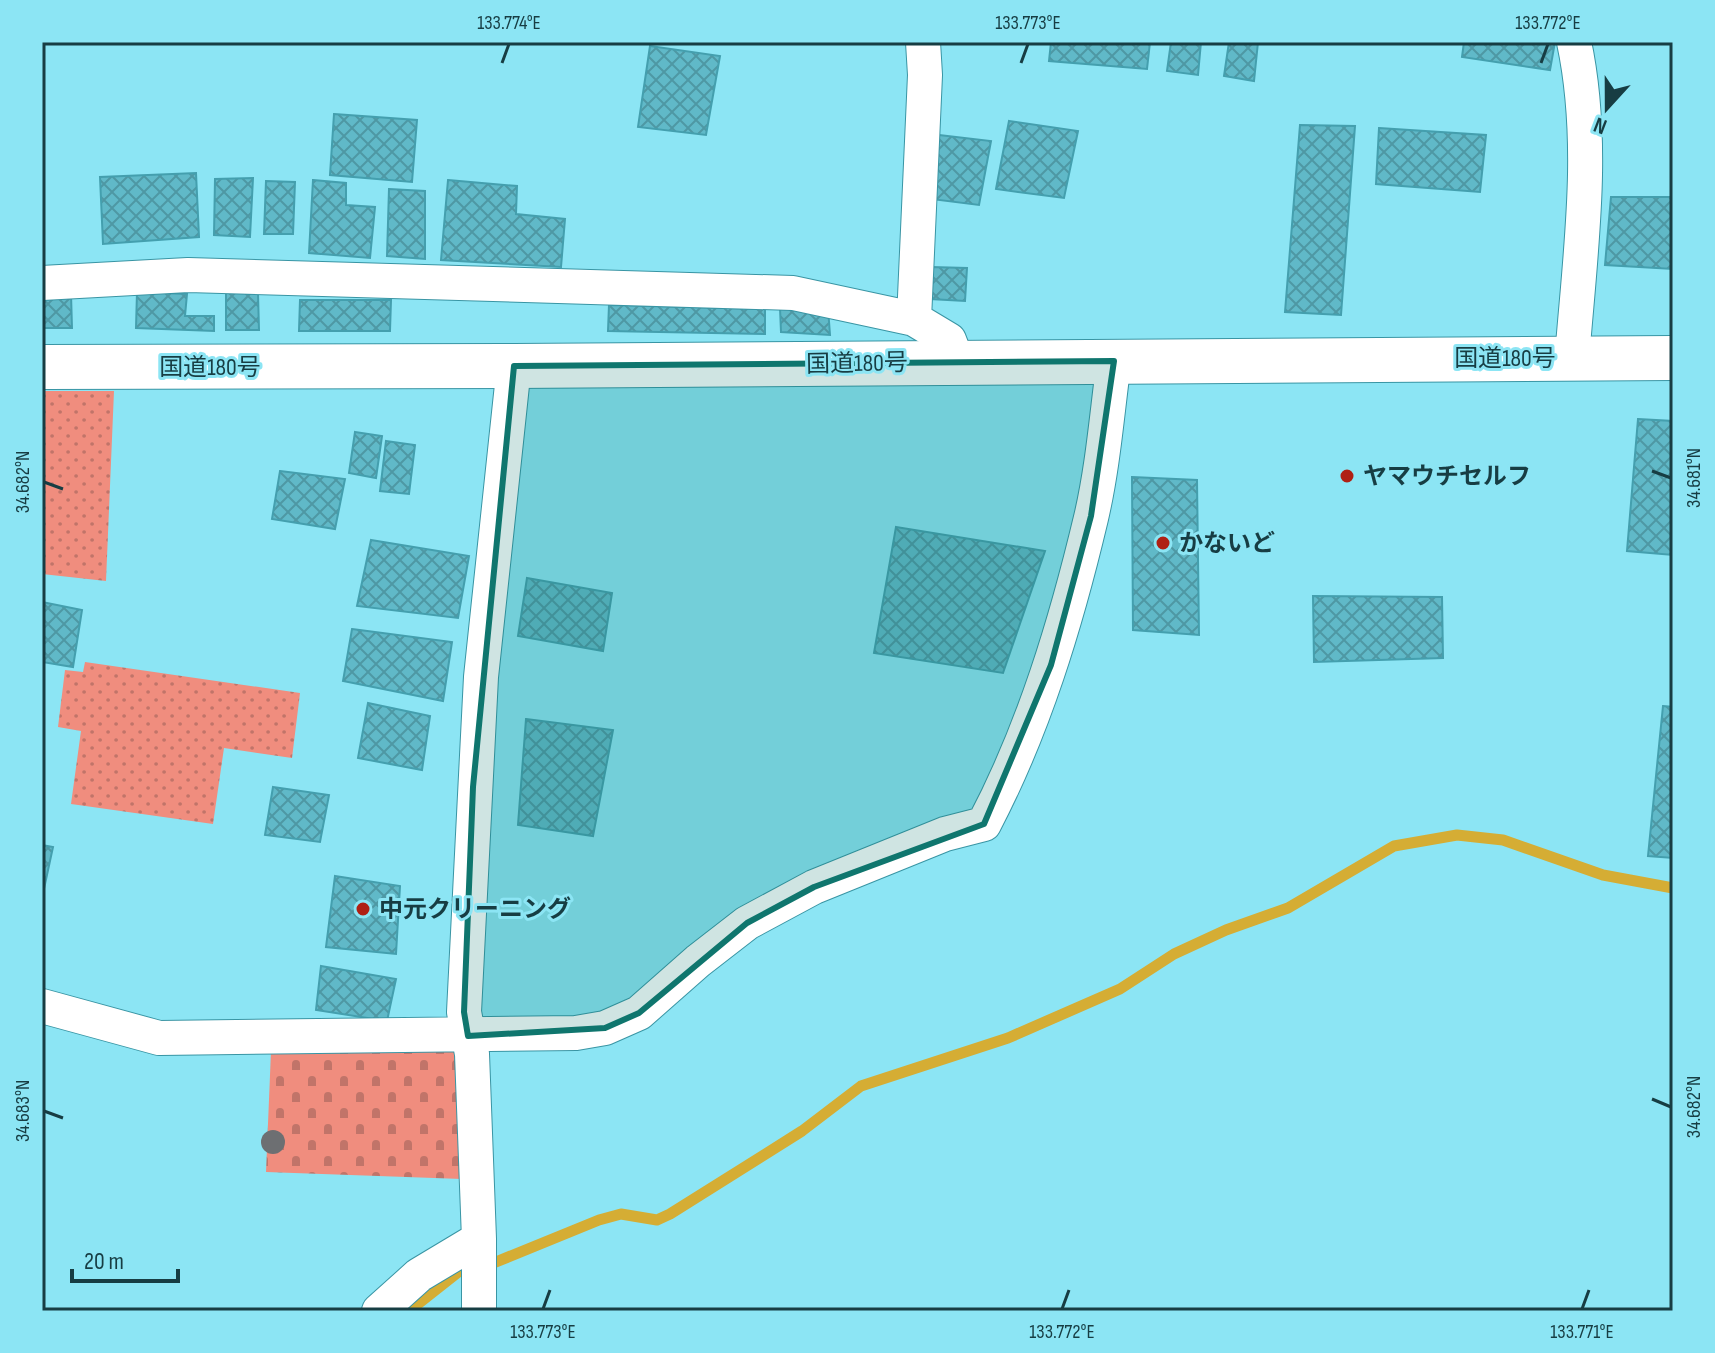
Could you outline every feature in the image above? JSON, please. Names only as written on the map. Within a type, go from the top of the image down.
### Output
[{"type":"highway","name":"国道180号","points":[[42,367],[1673,358]]},
{"type":"street","points":[[914,319],[925,75],[923,42]]},
{"type":"street","points":[[1572,358],[1586,154],[1579,65],[1574,42]]},
{"type":"street","points":[[42,283],[188,275],[793,293],[914,319],[949,340],[957,361]]},
{"type":"street","points":[[42,1006],[159,1038],[468,1036],[576,1033],[605,1028],[639,1013],[747,923],[800,894],[945,834],[984,824],[1006,782],[1051,665],[1091,516],[1114,361]]},
{"type":"street","points":[[479,1311],[472,1054],[464,1012],[473,787],[478,774],[481,677],[514,366]]},
{"type":"street","points":[[379,1311],[419,1275],[479,1257]]},
{"type":"highlighted area","points":[[1114,361],[1091,516],[1051,665],[984,824],[814,887],[747,923],[639,1013],[605,1028],[468,1036],[464,1012],[473,787],[514,366]]},
{"type":"green space","points":[[42,391],[114,391],[106,581],[42,574]]},
{"type":"green space","points":[[85,662],[300,693],[292,758],[224,748],[213,824],[71,804],[81,731],[58,727],[65,670],[83,672]]},
{"type":"green space","points":[[271,1051],[458,1052],[462,1179],[266,1172]]},
{"type":"building","points":[[1051,42],[1150,42],[1147,69],[1049,61]]},
{"type":"building","points":[[1171,42],[1201,42],[1198,75],[1167,71]]},
{"type":"building","points":[[1229,42],[1258,42],[1254,81],[1224,76]]},
{"type":"building","points":[[1464,42],[1555,42],[1550,70],[1462,57]]},
{"type":"building","points":[[650,46],[720,56],[706,135],[638,127]]},
{"type":"building","points":[[334,114],[417,120],[412,182],[330,175]]},
{"type":"building","points":[[1009,121],[1078,131],[1064,198],[996,189]]},
{"type":"building","points":[[1300,125],[1355,126],[1341,315],[1285,312]]},
{"type":"building","points":[[1379,128],[1486,135],[1480,192],[1376,184]]},
{"type":"building","points":[[939,135],[991,141],[979,205],[931,199]]},
{"type":"building","points":[[196,173],[199,237],[103,244],[100,177]]},
{"type":"building","points":[[253,178],[250,237],[214,235],[215,179]]},
{"type":"building","points":[[313,180],[346,183],[346,205],[375,207],[370,258],[309,253]]},
{"type":"building","points":[[448,180],[517,186],[516,214],[565,219],[561,267],[441,260]]},
{"type":"building","points":[[266,181],[295,182],[293,234],[264,234]]},
{"type":"building","points":[[389,189],[425,191],[425,259],[387,256]]},
{"type":"building","points":[[1611,197],[1673,197],[1673,269],[1605,265]]},
{"type":"building","points":[[931,267],[967,268],[965,301],[930,299]]},
{"type":"building","points":[[137,292],[187,294],[185,316],[214,316],[214,331],[136,328]]},
{"type":"building","points":[[226,293],[258,293],[259,330],[226,330]]},
{"type":"building","points":[[42,294],[71,294],[72,328],[42,328]]},
{"type":"building","points":[[300,300],[391,300],[390,331],[299,331]]},
{"type":"building","points":[[609,305],[765,309],[765,334],[608,331]]},
{"type":"building","points":[[780,308],[828,308],[830,335],[781,332]]},
{"type":"building","points":[[1638,419],[1673,421],[1673,555],[1627,551]]},
{"type":"building","points":[[355,432],[382,436],[376,478],[349,473]]},
{"type":"building","points":[[386,441],[415,445],[409,494],[380,491]]},
{"type":"building","points":[[280,471],[345,479],[335,529],[272,519]]},
{"type":"building","points":[[1132,477],[1197,480],[1199,635],[1133,630]]},
{"type":"building","points":[[896,527],[1045,551],[1003,673],[874,653]]},
{"type":"building","points":[[371,540],[469,556],[458,618],[357,606]]},
{"type":"building","points":[[527,578],[612,593],[603,651],[518,636]]},
{"type":"building","points":[[1313,596],[1442,597],[1443,658],[1314,662]]},
{"type":"building","points":[[42,602],[82,610],[73,667],[42,662]]},
{"type":"building","points":[[352,629],[452,642],[443,701],[343,681]]},
{"type":"building","points":[[368,703],[430,716],[422,770],[358,758]]},
{"type":"building","points":[[1663,706],[1673,707],[1673,858],[1648,856]]},
{"type":"building","points":[[526,719],[613,730],[593,836],[518,825]]},
{"type":"building","points":[[273,787],[329,795],[320,842],[265,835]]},
{"type":"building","points":[[42,845],[53,847],[42,898]]},
{"type":"building","points":[[335,876],[400,886],[396,954],[326,947]]},
{"type":"building","points":[[321,966],[396,979],[387,1021],[316,1010]]},
{"type":"waterway","points":[[409,1311],[466,1266],[491,1264],[621,1214],[657,1220],[670,1214],[802,1131],[861,1086],[1008,1038],[1120,989],[1174,954],[1226,930],[1288,908],[1394,846],[1457,835],[1503,840],[1603,875],[1673,888]]},
{"type":"place","name":"ヤマウチセルフ","points":[[1347,476]]},
{"type":"place","name":"かないど","points":[[1163,543]]},
{"type":"place","name":"中元クリーニング","points":[[363,909]]}]
